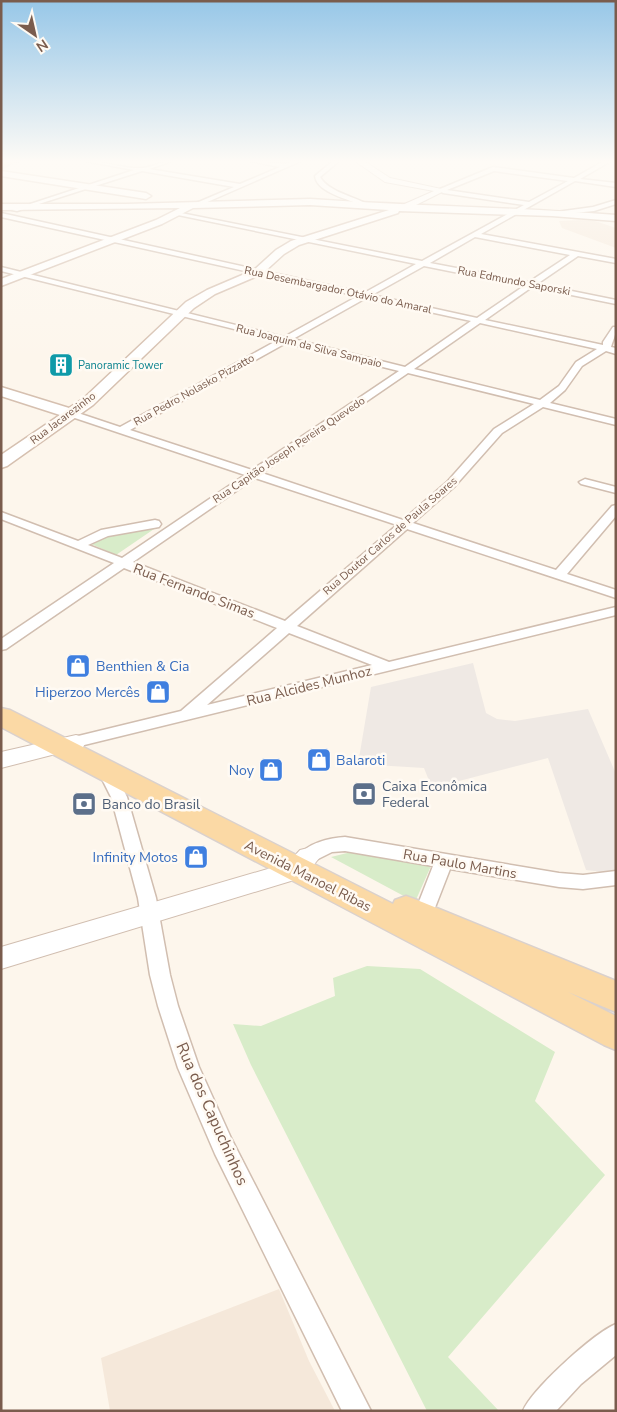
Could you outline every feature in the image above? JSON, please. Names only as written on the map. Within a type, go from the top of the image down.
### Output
[{"type":"main road","points":[[1,282],[113,240],[140,227]]},
{"type":"main road","name":"Rua Jacarezinho","points":[[1,463],[88,402],[180,314],[204,296],[258,272],[284,249],[304,239],[343,227]]},
{"type":"main road","points":[[1,391],[72,414]]},
{"type":"main road","name":"Avenida Manoel Ribas","points":[[1,704],[68,744],[302,864],[610,1033]]},
{"type":"main road","name":"Avenida Manoel Ribas","points":[[1,716],[68,744],[106,771],[302,864],[422,917],[614,996]]},
{"type":"main road","points":[[610,1033],[600,1016],[614,996]]},
{"type":"street","name":"Rua Desembargador Otávio do Amaral","points":[[54,227],[478,321],[611,347]]},
{"type":"street","name":"Rua Edmundo Saporski","points":[[255,227],[304,239],[616,302]]},
{"type":"street","name":"Rua Pedro Nolasko Pizzatto","points":[[122,430],[489,227]]},
{"type":"street","points":[[474,235],[616,261]]},
{"type":"street","name":"Rua Capitão Joseph Pereira Quevedo","points":[[1,646],[576,254]]},
{"type":"street","name":"Rua Joaquim da Silva Sampaio","points":[[1,269],[406,370],[545,401],[616,422]]},
{"type":"street","points":[[611,347],[607,342],[616,329]]},
{"type":"street","name":"Rua Doutor Carlos de Paula Soares","points":[[186,715],[455,480],[494,435],[562,388],[574,368],[611,347]]},
{"type":"street","points":[[72,414],[616,594]]},
{"type":"street","points":[[507,435],[516,426],[518,418]]},
{"type":"street","points":[[585,482],[616,490]]},
{"type":"street","points":[[559,575],[616,508]]},
{"type":"street","name":"Rua Fernando Simas","points":[[1,515],[387,666]]},
{"type":"street","points":[[78,545],[105,532],[155,524]]},
{"type":"street","name":"Rua Alcides Munhoz","points":[[1,760],[616,611]]},
{"type":"street","name":"Rua dos Capuchinhos","points":[[106,771],[118,797],[150,914],[160,975],[168,1006],[189,1068],[223,1146],[357,1411]]},
{"type":"street","name":"Rua Paulo Martins","points":[[302,864],[322,848],[334,844],[345,844],[559,880],[583,882],[616,878]]},
{"type":"street","points":[[422,917],[444,861]]},
{"type":"street","points":[[1,958],[150,914],[302,864]]},
{"type":"street","points":[[537,1411],[572,1376],[616,1337]]},
{"type":"shaded area","points":[[562,228],[616,228],[616,248]]},
{"type":"shaded area","points":[[473,663],[486,713],[497,719],[515,721],[588,709],[616,774],[616,872],[586,870],[548,758],[432,788],[424,768],[358,764],[371,687]]},
{"type":"shaded area","points":[[279,1289],[309,1361],[335,1411],[110,1411],[101,1358]]},
{"type":"green space","points":[[157,527],[116,555],[89,543],[112,534]]},
{"type":"green space","points":[[351,852],[431,866],[415,902],[331,857]]},
{"type":"green space","points":[[367,966],[420,969],[555,1052],[535,1101],[605,1175],[448,1357],[499,1411],[427,1411],[251,1065],[233,1024],[261,1026],[335,996],[333,978]]},
{"type":"place","name":"Panoramic Tower","points":[[61,365]]},
{"type":"place","name":"Benthien & Cia","points":[[78,666]]},
{"type":"place","name":"Hiperzoo Mercês","points":[[158,692]]},
{"type":"place","name":"Balaroti","points":[[319,760]]},
{"type":"place","name":"Noy","points":[[271,770]]},
{"type":"place","name":"Caixa Econômica Federal","points":[[364,794]]},
{"type":"place","name":"Banco do Brasil","points":[[84,804]]},
{"type":"place","name":"Infinity Motos","points":[[196,857]]}]
